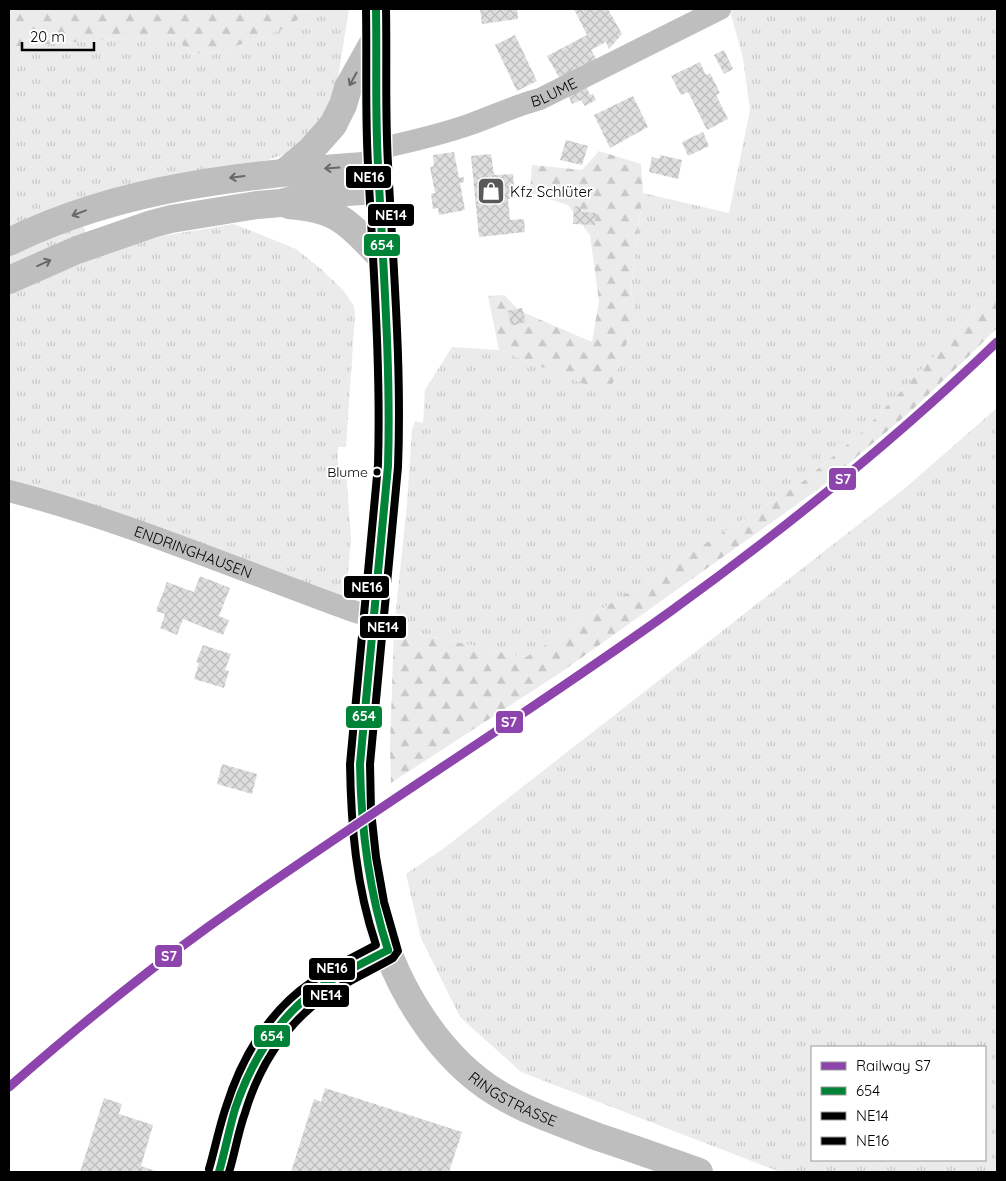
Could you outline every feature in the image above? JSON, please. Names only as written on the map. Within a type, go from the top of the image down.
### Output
[{"type":"main road","name":"RINGSTRASSE","points":[[376,9],[378,168],[389,359],[390,425],[388,466],[363,739],[360,798],[370,890],[378,923],[388,950],[412,1000],[427,1025],[454,1058],[490,1088],[516,1103],[574,1128],[698,1172]]},
{"type":"main road","points":[[285,172],[310,152],[333,125],[343,105],[348,88],[376,36]]},
{"type":"main road","points":[[9,242],[104,204],[202,183],[285,172],[378,168]]},
{"type":"main road","points":[[281,204],[314,194],[378,168]]},
{"type":"main road","points":[[9,280],[77,250],[152,224],[257,205],[281,204],[316,208],[337,217],[360,236],[384,260]]},
{"type":"main road","points":[[218,1172],[243,1087],[271,1038],[292,1013],[314,992],[343,973],[388,950]]},
{"type":"street","name":"BLUME","points":[[378,168],[428,138],[471,124],[523,103],[540,99],[720,9]]},
{"type":"street","name":"ENDRINGHAUSEN","points":[[9,491],[68,508],[189,550],[374,618]]},
{"type":"green space","points":[[9,9],[312,9],[288,27],[223,51],[193,54],[171,35],[9,47]]},
{"type":"green space","points":[[312,9],[349,9],[335,96],[319,127],[288,153],[268,160],[223,169],[9,231],[9,47],[171,35],[193,54],[223,51],[288,27]]},
{"type":"green space","points":[[735,9],[997,9],[997,283],[949,341],[861,433],[801,483],[526,657],[394,629],[407,504],[412,430],[415,421],[423,423],[425,390],[452,347],[499,350],[609,393],[635,319],[631,287],[643,193],[729,213],[750,110],[743,58],[730,11]]},
{"type":"green space","points":[[599,151],[641,164],[643,193],[631,287],[635,319],[609,394],[499,350],[488,296],[504,295],[520,311],[592,342],[599,301],[590,235],[568,205],[530,193],[532,165],[582,170]]},
{"type":"green space","points":[[82,223],[87,235],[9,267],[9,253]]},
{"type":"green space","points":[[234,224],[296,249],[343,290],[354,306],[346,447],[338,447],[338,469],[346,470],[351,539],[346,595],[343,597],[9,482],[9,294],[108,252],[162,236]]},
{"type":"green space","points":[[997,283],[997,328],[911,411],[820,488],[560,673],[391,783],[390,747],[394,629],[526,657],[801,483],[861,433],[949,341]]},
{"type":"green space","points":[[997,408],[997,1172],[780,1172],[521,1072],[460,1017],[421,938],[406,874],[443,849],[904,489]]},
{"type":"building","points":[[480,9],[517,9],[518,19],[482,24]]},
{"type":"building","points":[[574,9],[608,9],[622,34],[609,49],[606,42],[591,50],[598,62],[561,81],[547,56],[587,35]]},
{"type":"building","points":[[515,35],[537,81],[517,91],[495,45]]},
{"type":"building","points":[[724,50],[733,69],[724,74],[714,55]]},
{"type":"building","points":[[700,62],[706,75],[710,73],[720,93],[716,95],[728,119],[707,130],[688,92],[681,95],[671,76]]},
{"type":"building","points":[[585,84],[590,95],[593,94],[596,100],[585,106],[581,100],[572,104],[567,93]]},
{"type":"building","points":[[633,96],[648,127],[610,148],[594,115]]},
{"type":"building","points":[[703,132],[709,146],[688,156],[682,142]]},
{"type":"building","points":[[566,140],[588,146],[582,165],[560,160]]},
{"type":"building","points":[[454,152],[459,178],[464,177],[464,182],[460,183],[465,210],[439,215],[438,208],[433,209],[431,194],[435,193],[430,167],[434,166],[433,155]]},
{"type":"building","points":[[491,154],[494,175],[513,174],[515,198],[508,199],[510,220],[524,219],[525,232],[479,237],[471,156]]},
{"type":"building","points":[[660,155],[682,160],[678,179],[649,172],[652,157],[660,159]]},
{"type":"building","points":[[574,206],[581,207],[581,212],[596,213],[595,225],[573,224]]},
{"type":"building","points":[[522,308],[526,322],[511,326],[508,311]]},
{"type":"building","points":[[200,576],[230,588],[219,616],[229,620],[223,635],[183,619],[177,635],[160,628],[165,614],[156,611],[167,582],[194,592]]},
{"type":"building","points":[[203,645],[231,654],[225,670],[229,671],[224,688],[194,679],[199,663],[196,662]]},
{"type":"building","points":[[222,764],[257,774],[252,794],[217,784]]},
{"type":"building","points":[[325,1088],[462,1132],[449,1172],[291,1172],[314,1099],[321,1102]]},
{"type":"building","points":[[104,1098],[122,1104],[119,1114],[153,1125],[141,1166],[158,1172],[80,1172]]},
{"type":"rail line","name":"S7","points":[[9,1087],[57,1045],[208,927],[323,847],[614,651],[714,580],[839,482],[919,414],[997,342]]},
{"type":"transit line","name":"NE16","points":[[209,1169],[232,1089],[248,1054],[269,1022],[281,1008],[310,983],[376,945],[359,878],[353,833],[350,764],[378,465],[379,428],[368,165],[366,9]]},
{"type":"transit line","name":"654","points":[[376,9],[378,165],[389,428],[388,466],[360,764],[367,858],[375,904],[388,950]]},
{"type":"transit line","name":"NE14","points":[[229,1172],[250,1097],[265,1065],[283,1036],[294,1023],[328,994],[393,958],[398,951],[384,902],[376,857],[371,811],[370,764],[398,467],[399,429],[396,316],[387,145],[386,9]]},
{"type":"transit line","name":"654","points":[[219,1172],[241,1092],[266,1044],[277,1029],[288,1015],[323,985],[388,950]]},
{"type":"place","name":"Kfz Schlüter","points":[[491,191]]},
{"type":"place","name":"Blume","points":[[377,472]]}]
